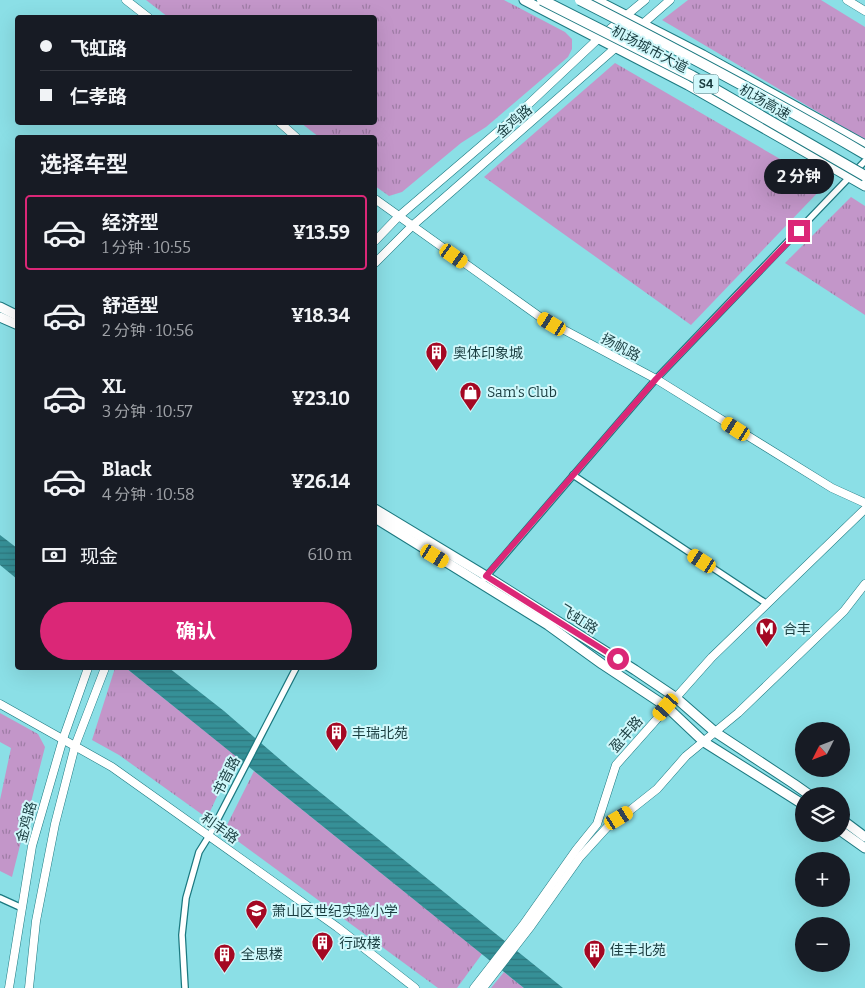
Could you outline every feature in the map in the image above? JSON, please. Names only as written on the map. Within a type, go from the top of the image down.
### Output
[{"type":"highway","name":"机场高速","points":[[542,0],[692,76],[865,176]]},
{"type":"highway","name":"机场高速","points":[[580,0],[822,128],[865,154]]},
{"type":"main road","points":[[126,0],[145,15]]},
{"type":"main road","name":"机场城市大道","points":[[524,0],[688,84],[865,186]]},
{"type":"main road","name":"机场城市大道","points":[[596,0],[728,68],[865,145]]},
{"type":"main road","name":"金鸡路","points":[[377,239],[398,217],[515,117],[599,38],[645,0]]},
{"type":"main road","name":"金鸡路","points":[[377,261],[412,226],[670,0]]},
{"type":"main road","points":[[847,0],[865,11]]},
{"type":"main road","points":[[282,125],[294,135]]},
{"type":"main road","name":"扬帆路","points":[[377,201],[540,317],[656,379],[832,488],[865,503]]},
{"type":"main road","points":[[0,307],[15,314]]},
{"type":"main road","points":[[0,317],[15,324]]},
{"type":"main road","name":"盈丰路","points":[[474,988],[597,824],[616,764],[712,657],[865,509]]},
{"type":"main road","name":"飞虹路","points":[[377,510],[548,624],[602,664],[666,707],[704,742],[795,799]]},
{"type":"main road","name":"飞虹路","points":[[377,519],[483,580],[676,697],[715,732],[798,787]]},
{"type":"main road","points":[[483,988],[531,926],[580,857],[611,823],[657,789],[686,756],[738,713],[844,612],[865,584]]},
{"type":"main road","name":"金鸡路","points":[[9,988],[32,846],[63,739],[87,670]]},
{"type":"main road","name":"金鸡路","points":[[29,988],[36,921],[56,824],[75,746],[104,670]]},
{"type":"main road","name":"利丰路","points":[[0,704],[112,767],[337,926],[415,988]]},
{"type":"main road","points":[[850,826],[865,837]]},
{"type":"main road","points":[[850,837],[865,848]]},
{"type":"street","points":[[483,580],[656,379],[865,161]]},
{"type":"street","points":[[573,474],[767,604]]},
{"type":"street","name":"书音路","points":[[185,988],[182,935],[186,898],[199,852],[295,670]]},
{"type":"street","points":[[0,898],[22,908]]},
{"type":"green space","points":[[146,0],[504,0],[565,32],[572,39],[572,49],[568,57],[486,127],[461,143],[402,192],[389,196],[377,187],[377,135],[316,135],[304,125],[377,125],[377,15],[165,15]]},
{"type":"green space","points":[[688,0],[821,0],[865,27],[865,140],[662,20]]},
{"type":"green space","points":[[615,63],[825,185],[691,325],[484,177]]},
{"type":"green space","points":[[851,197],[865,206],[865,315],[785,263]]},
{"type":"green space","points":[[114,670],[128,670],[236,756],[207,818],[119,755],[92,740]]},
{"type":"green space","points":[[0,713],[38,734],[45,747],[12,877],[0,871],[0,800],[11,748],[0,742]]},
{"type":"green space","points":[[254,771],[482,954],[457,988],[438,988],[224,831]]},
{"type":"green space","points":[[504,972],[524,988],[491,988]]},
{"type":"water","points":[[0,535],[15,546],[15,577],[0,565]]},
{"type":"water","points":[[128,670],[172,670],[563,988],[524,988]]},
{"type":"place","name":"奥体印象城","points":[[437,372]]},
{"type":"place","name":"Sam's Club","points":[[471,411]]},
{"type":"place","name":"合丰","points":[[767,648]]},
{"type":"place","name":"丰瑞北苑","points":[[336,752]]},
{"type":"place","name":"萧山区世纪实验小学","points":[[256,930]]},
{"type":"place","name":"行政楼","points":[[323,962]]},
{"type":"place","name":"佳丰北苑","points":[[594,969]]},
{"type":"place","name":"全思楼","points":[[225,973]]},
{"type":"route","points":[[618,659],[486,576],[656,379],[799,231]]}]
